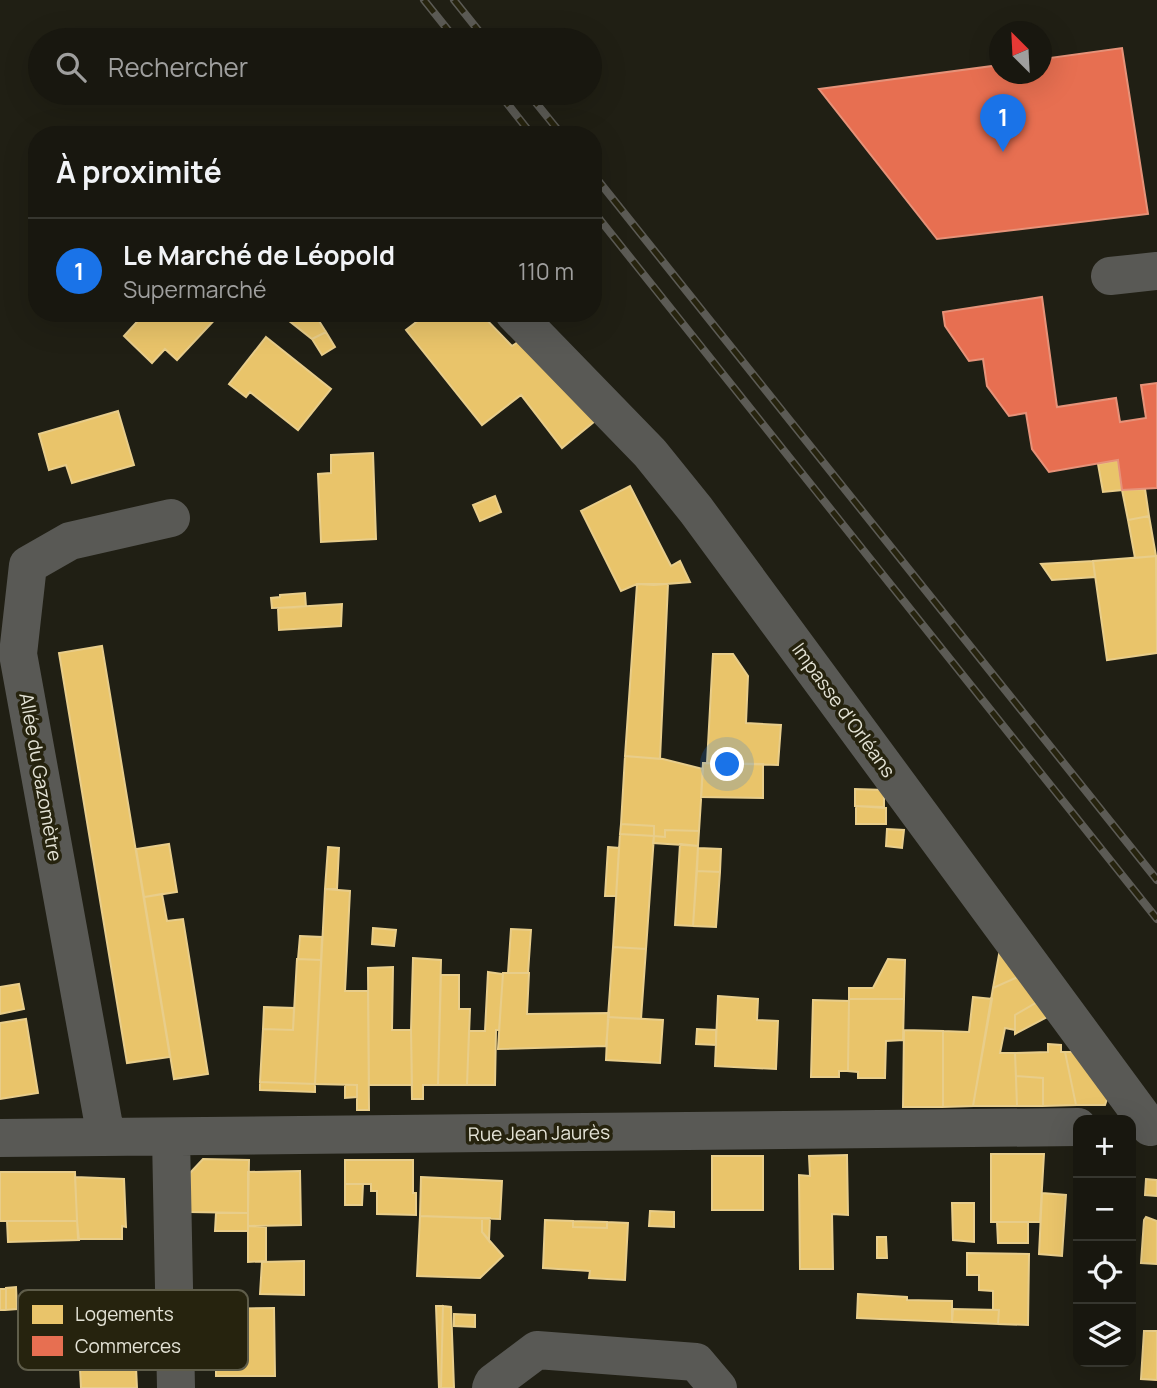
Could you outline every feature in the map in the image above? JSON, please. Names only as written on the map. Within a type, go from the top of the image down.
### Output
[{"type":"street","points":[[1110,276],[1157,271]]},
{"type":"street","name":"Impasse d'Orléans","points":[[523,322],[650,453],[696,510],[1146,1127]]},
{"type":"street","name":"Allée du Gazomètre","points":[[106,1137],[18,653],[28,565],[70,541],[171,518]]},
{"type":"street","name":"Rue Jean Jaurès","points":[[0,1138],[1073,1128]]},
{"type":"street","points":[[171,1137],[174,1290]]},
{"type":"street","points":[[491,1388],[493,1383],[537,1350],[696,1362],[718,1388]]},
{"type":"street","points":[[176,1370],[176,1388]]},
{"type":"building: Logements","points":[[137,322],[213,322],[177,360],[165,349],[152,363],[124,336]]},
{"type":"building: Logements","points":[[291,322],[320,322],[326,332],[312,339]]},
{"type":"building: Logements","points":[[416,322],[489,322],[512,346],[518,342],[600,417],[562,448],[521,395],[482,425],[406,330]]},
{"type":"building: Logements","points":[[326,332],[335,347],[322,355],[312,339]]},
{"type":"building: Logements","points":[[266,337],[331,389],[298,430],[250,392],[246,397],[229,384]]},
{"type":"building: Logements","points":[[118,411],[134,465],[72,483],[66,465],[49,470],[39,434]]},
{"type":"building: Logements","points":[[373,453],[376,539],[321,542],[318,474],[331,473],[331,455]]},
{"type":"building: Logements","points":[[1118,460],[1122,490],[1103,492],[1098,464]]},
{"type":"building: Logements","points":[[630,486],[671,566],[680,561],[690,582],[637,584],[621,591],[581,511]]},
{"type":"building: Logements","points":[[1145,489],[1149,516],[1128,520],[1122,490]]},
{"type":"building: Logements","points":[[495,496],[501,512],[480,521],[473,505]]},
{"type":"building: Logements","points":[[1149,516],[1156,556],[1135,558],[1128,520]]},
{"type":"building: Logements","points":[[1156,556],[1157,653],[1107,660],[1093,561]]},
{"type":"building: Logements","points":[[1093,561],[1095,577],[1052,580],[1041,564]]},
{"type":"building: Logements","points":[[637,584],[668,584],[660,759],[625,756]]},
{"type":"building: Logements","points":[[305,593],[306,607],[272,608],[271,598]]},
{"type":"building: Logements","points":[[342,604],[341,626],[279,630],[278,608]]},
{"type":"building: Logements","points":[[102,646],[170,1057],[127,1063],[59,653]]},
{"type":"building: Logements","points":[[713,654],[733,654],[748,676],[746,723],[781,725],[778,765],[707,763]]},
{"type":"building: Logements","points":[[625,756],[663,759],[703,769],[699,831],[665,830],[665,837],[654,836],[654,826],[621,824]]},
{"type":"building: Logements","points":[[703,763],[763,764],[763,798],[701,797]]},
{"type":"building: Logements","points":[[855,789],[884,790],[884,807],[855,806]]},
{"type":"building: Logements","points":[[856,806],[886,808],[886,824],[856,824]]},
{"type":"building: Logements","points":[[621,824],[654,826],[654,836],[620,834]]},
{"type":"building: Logements","points":[[887,829],[904,830],[902,848],[886,846]]},
{"type":"building: Logements","points":[[665,830],[699,831],[698,846],[653,843],[654,836],[665,837]]},
{"type":"building: Logements","points":[[620,834],[654,836],[646,949],[613,947]]},
{"type":"building: Logements","points":[[169,844],[177,892],[144,897],[136,849]]},
{"type":"building: Logements","points":[[680,844],[698,846],[693,926],[675,925]]},
{"type":"building: Logements","points":[[328,847],[339,848],[337,889],[325,889]]},
{"type":"building: Logements","points":[[608,847],[619,848],[616,896],[605,896]]},
{"type":"building: Logements","points":[[698,848],[721,849],[720,872],[697,871]]},
{"type":"building: Logements","points":[[697,871],[720,872],[716,927],[693,926]]},
{"type":"building: Logements","points":[[325,889],[350,891],[345,991],[368,991],[369,1110],[357,1110],[357,1085],[315,1084]]},
{"type":"building: Logements","points":[[162,894],[167,921],[183,919],[208,1074],[174,1079],[144,897]]},
{"type":"building: Logements","points":[[373,928],[396,930],[394,946],[372,944]]},
{"type":"building: Logements","points":[[511,929],[531,930],[528,973],[508,973]]},
{"type":"building: Logements","points":[[300,936],[322,937],[321,960],[298,959]]},
{"type":"building: Logements","points":[[613,947],[646,949],[641,1019],[608,1017]]},
{"type":"building: Logements","points":[[1000,949],[1018,977],[993,988]]},
{"type":"building: Logements","points":[[413,958],[441,960],[438,1085],[423,1085],[423,1099],[412,1099]]},
{"type":"building: Logements","points":[[297,959],[321,960],[315,1084],[260,1082],[263,1029],[293,1030]]},
{"type":"building: Logements","points":[[888,959],[905,960],[904,999],[849,999],[849,988],[873,988]]},
{"type":"building: Logements","points":[[393,967],[392,1030],[411,1030],[412,1085],[369,1085],[368,968]]},
{"type":"building: Logements","points":[[488,972],[503,974],[499,1030],[496,1030],[495,1085],[467,1085],[469,1031],[485,1031]]},
{"type":"building: Logements","points":[[503,973],[529,973],[527,1014],[609,1013],[606,1046],[498,1049]]},
{"type":"building: Logements","points":[[441,975],[459,975],[459,1009],[470,1009],[467,1085],[438,1085]]},
{"type":"building: Logements","points":[[1018,977],[1039,1001],[1015,1015],[1015,1030],[1005,1028],[1000,1053],[1015,1053],[1017,1106],[973,1106],[993,988]]},
{"type":"building: Logements","points":[[19,984],[24,1009],[0,1014],[0,987]]},
{"type":"building: Logements","points":[[718,996],[758,999],[757,1020],[778,1021],[776,1069],[715,1066]]},
{"type":"building: Logements","points":[[973,997],[992,999],[973,1106],[943,1107],[943,1031],[969,1032]]},
{"type":"building: Logements","points":[[849,999],[904,999],[903,1040],[886,1041],[885,1078],[858,1078],[858,1072],[848,1071]]},
{"type":"building: Logements","points":[[813,1000],[849,1001],[848,1071],[839,1071],[839,1077],[811,1077]]},
{"type":"building: Logements","points":[[1039,1001],[1051,1015],[1015,1034],[1015,1015]]},
{"type":"building: Logements","points":[[264,1007],[294,1008],[293,1030],[263,1029]]},
{"type":"building: Logements","points":[[608,1017],[663,1020],[660,1063],[606,1060]]},
{"type":"building: Logements","points":[[26,1019],[38,1093],[0,1099],[0,1023]]},
{"type":"building: Logements","points":[[697,1029],[716,1030],[716,1045],[696,1044]]},
{"type":"building: Logements","points":[[904,1030],[943,1031],[943,1107],[903,1107]]},
{"type":"building: Logements","points":[[1048,1044],[1061,1045],[1061,1052],[1065,1052],[1076,1105],[1043,1106],[1043,1078],[1016,1076],[1015,1053],[1048,1052]]},
{"type":"building: Logements","points":[[1065,1052],[1078,1052],[1108,1096],[1105,1105],[1076,1105]]},
{"type":"building: Logements","points":[[1016,1076],[1043,1078],[1043,1106],[1017,1106]]},
{"type":"building: Logements","points":[[260,1082],[315,1084],[315,1092],[260,1090]]},
{"type":"building: Logements","points":[[345,1085],[357,1085],[357,1097],[345,1098]]},
{"type":"building: Logements","points":[[991,1154],[1044,1154],[1040,1222],[991,1222]]},
{"type":"building: Logements","points":[[847,1155],[848,1215],[832,1214],[833,1269],[800,1269],[799,1175],[810,1176],[809,1156]]},
{"type":"building: Logements","points":[[712,1156],[763,1156],[763,1210],[712,1210]]},
{"type":"building: Logements","points":[[203,1159],[249,1160],[248,1213],[190,1212],[190,1173]]},
{"type":"building: Logements","points":[[345,1160],[413,1160],[416,1215],[377,1214],[377,1191],[371,1191],[371,1184],[345,1184]]},
{"type":"building: Logements","points":[[300,1171],[301,1225],[248,1226],[248,1172]]},
{"type":"building: Logements","points":[[0,1172],[75,1172],[77,1221],[0,1221]]},
{"type":"building: Logements","points":[[75,1177],[124,1179],[126,1227],[122,1226],[122,1239],[78,1239]]},
{"type":"building: Logements","points":[[421,1177],[502,1181],[500,1219],[420,1216]]},
{"type":"building: Logements","points":[[1146,1179],[1157,1180],[1157,1196],[1145,1195]]},
{"type":"building: Logements","points":[[345,1184],[363,1184],[362,1205],[345,1205]]},
{"type":"building: Logements","points":[[1042,1193],[1066,1195],[1062,1256],[1039,1254]]},
{"type":"building: Logements","points":[[952,1203],[974,1203],[974,1242],[953,1240]]},
{"type":"building: Logements","points":[[650,1211],[674,1212],[674,1227],[649,1226]]},
{"type":"building: Logements","points":[[216,1213],[248,1213],[248,1231],[215,1231]]},
{"type":"building: Logements","points":[[420,1216],[482,1218],[482,1232],[503,1256],[480,1278],[417,1276]]},
{"type":"building: Logements","points":[[1146,1217],[1157,1221],[1157,1264],[1141,1263]]},
{"type":"building: Logements","points":[[482,1218],[490,1218],[489,1241],[482,1232]]},
{"type":"building: Logements","points":[[545,1220],[573,1221],[573,1227],[607,1228],[607,1222],[628,1223],[625,1280],[589,1278],[590,1271],[543,1268]]},
{"type":"building: Logements","points":[[7,1221],[77,1221],[79,1240],[8,1242]]},
{"type":"building: Logements","points":[[573,1221],[607,1222],[607,1228],[573,1227]]},
{"type":"building: Logements","points":[[997,1222],[1028,1222],[1028,1243],[998,1243]]},
{"type":"building: Logements","points":[[248,1226],[266,1227],[266,1261],[248,1262]]},
{"type":"building: Logements","points":[[877,1237],[886,1237],[887,1258],[877,1258]]},
{"type":"building: Logements","points":[[967,1253],[1029,1254],[1028,1325],[998,1324],[999,1310],[993,1310],[993,1291],[979,1290],[979,1275],[967,1275]]},
{"type":"building: Logements","points":[[304,1261],[304,1295],[260,1294],[262,1262]]},
{"type":"building: Logements","points":[[16,1287],[17,1309],[6,1310],[6,1288]]},
{"type":"building: Logements","points":[[0,1289],[6,1289],[6,1310],[0,1310]]},
{"type":"building: Logements","points":[[858,1294],[907,1297],[907,1300],[952,1301],[952,1322],[857,1318]]},
{"type":"building: Logements","points":[[436,1306],[443,1306],[441,1388],[439,1388]]},
{"type":"building: Logements","points":[[443,1306],[451,1307],[454,1388],[441,1388]]},
{"type":"building: Logements","points":[[248,1308],[274,1308],[275,1376],[216,1376],[216,1370],[248,1370]]},
{"type":"building: Logements","points":[[953,1309],[999,1310],[998,1324],[952,1322]]},
{"type":"building: Logements","points":[[454,1314],[475,1315],[475,1327],[454,1326]]},
{"type":"building: Logements","points":[[1144,1331],[1157,1331],[1157,1380],[1141,1379]]},
{"type":"building: Logements","points":[[80,1370],[136,1370],[137,1388],[81,1388]]},
{"type":"building: Commerces","points":[[1122,48],[1148,214],[937,239],[819,89],[989,66],[989,84],[1052,84],[1052,58]]},
{"type":"building: Commerces","points":[[1042,297],[1057,407],[1116,398],[1120,422],[1146,418],[1141,385],[1157,383],[1157,488],[1122,490],[1118,460],[1049,472],[1032,449],[1026,413],[1009,416],[987,386],[983,359],[969,361],[945,326],[943,312]]},
{"type":"railway","points":[[424,0],[446,28]]},
{"type":"railway","points":[[454,0],[476,28]]},
{"type":"railway","points":[[508,105],[525,126]]},
{"type":"railway","points":[[538,105],[555,126]]},
{"type":"railway","points":[[602,185],[1157,880]]},
{"type":"railway","points":[[602,222],[1157,919]]},
{"type":"place","name":"Le Marché de Léopold","points":[[1003,152]]}]
